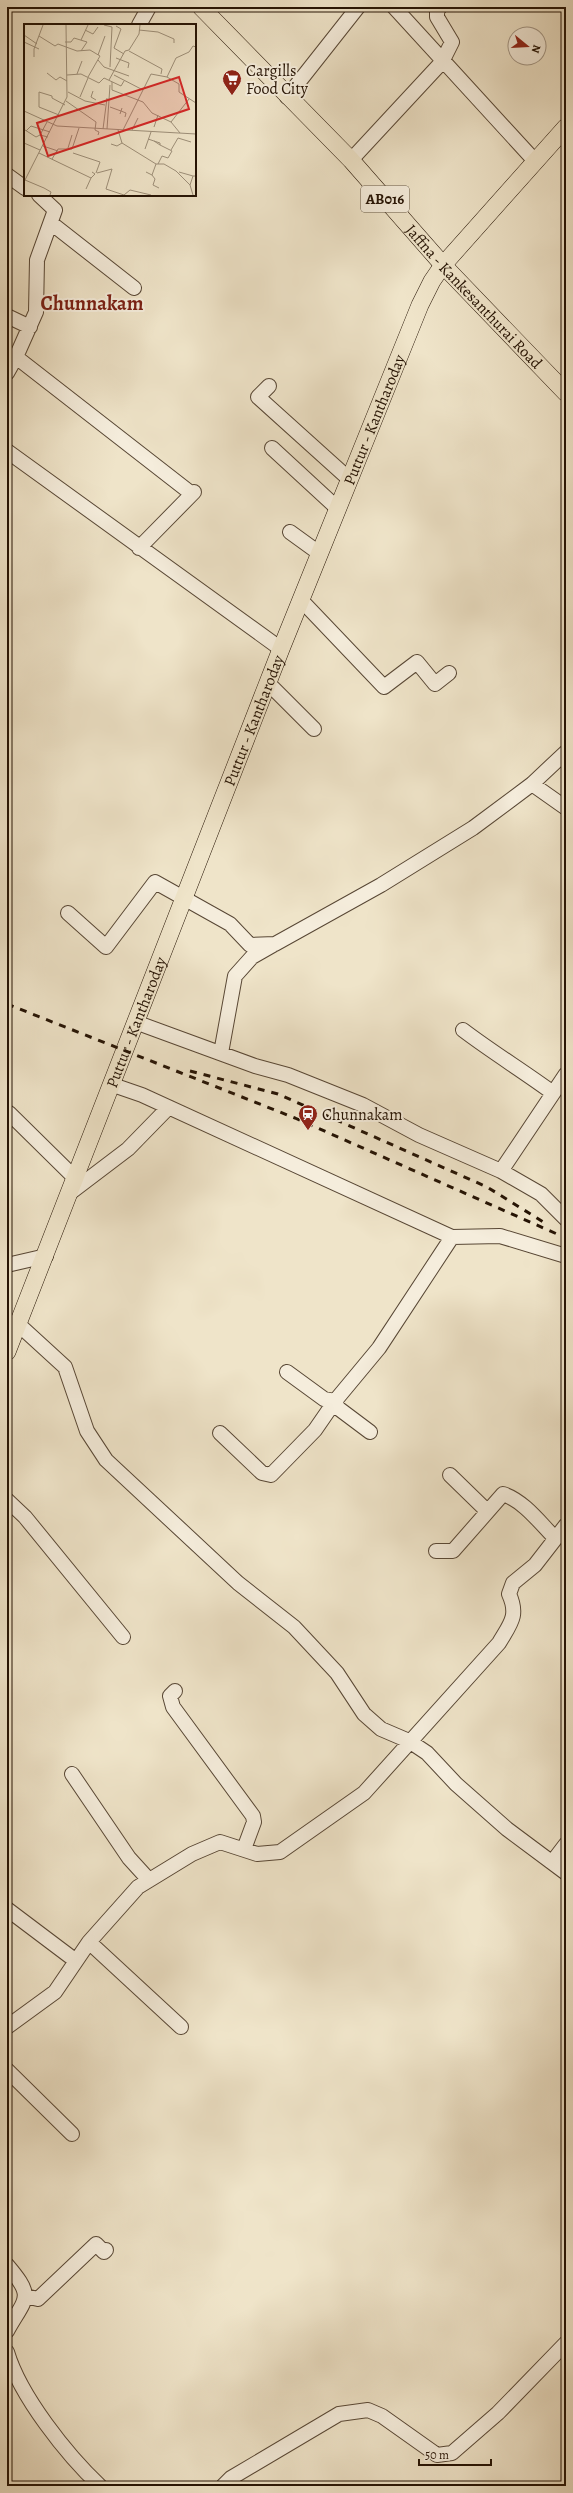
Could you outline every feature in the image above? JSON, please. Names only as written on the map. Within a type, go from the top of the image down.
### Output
[{"type":"main road","name":"Jaffna - Kankesanthurai Road","points":[[201,7],[350,160],[443,265],[566,393]]},
{"type":"main road","name":"Puttur - Kantharoday","points":[[7,1352],[113,1084],[135,1022],[185,900],[281,649],[420,305],[443,265],[534,160],[566,128]]},
{"type":"street","points":[[140,24],[149,7]]},
{"type":"street","points":[[287,97],[358,7]]},
{"type":"street","points":[[394,7],[415,28],[442,62],[534,160]]},
{"type":"street","points":[[350,160],[442,62],[452,42],[437,18],[437,10],[440,7]]},
{"type":"street","points":[[7,175],[24,187]]},
{"type":"street","points":[[7,372],[16,358],[36,312],[37,260],[52,223],[55,210],[40,196]]},
{"type":"street","points":[[52,223],[134,288]]},
{"type":"street","points":[[7,316],[30,327]]},
{"type":"street","points":[[16,358],[193,493],[139,548]]},
{"type":"street","points":[[269,386],[258,397],[349,479]]},
{"type":"street","points":[[272,448],[337,508]]},
{"type":"street","points":[[7,451],[139,548],[281,649]]},
{"type":"street","points":[[290,532],[319,553]]},
{"type":"street","points":[[301,600],[384,688],[417,662],[435,684],[449,673]]},
{"type":"street","points":[[268,683],[314,729]]},
{"type":"street","points":[[221,1053],[236,976],[252,957],[381,885],[473,828],[532,784],[566,752]]},
{"type":"street","points":[[532,784],[566,808]]},
{"type":"street","points":[[68,913],[106,947],[155,882],[230,924],[250,945],[275,944]]},
{"type":"street","points":[[135,1022],[255,1066],[288,1075],[363,1105],[419,1135],[501,1171],[541,1194],[566,1220]]},
{"type":"street","points":[[463,1030],[494,1054],[513,1063],[552,1093]]},
{"type":"street","points":[[501,1171],[566,1074]]},
{"type":"street","points":[[113,1084],[452,1237],[500,1236],[566,1256]]},
{"type":"street","points":[[9,1113],[73,1185],[128,1149],[168,1108]]},
{"type":"street","points":[[220,1432],[262,1473],[271,1475],[315,1430],[335,1401],[379,1348],[452,1237]]},
{"type":"street","points":[[7,1265],[46,1256]]},
{"type":"street","points":[[18,1324],[65,1367],[87,1431],[106,1460],[238,1583],[294,1627],[337,1673],[364,1714],[381,1729],[410,1741],[427,1752],[456,1784],[507,1829],[566,1873]]},
{"type":"street","points":[[287,1372],[324,1399],[335,1401]]},
{"type":"street","points":[[335,1401],[338,1408],[370,1432]]},
{"type":"street","points":[[450,1475],[487,1511]]},
{"type":"street","points":[[436,1551],[453,1551],[503,1494],[511,1496],[555,1538]]},
{"type":"street","points":[[7,1500],[25,1517],[123,1637]]},
{"type":"street","points":[[7,2027],[55,1992],[89,1942],[138,1887],[192,1854],[220,1842],[257,1854],[280,1852],[364,1793],[499,1643],[513,1619],[514,1606],[509,1594],[513,1583],[535,1565],[566,1525]]},
{"type":"street","points":[[175,1691],[170,1696],[173,1707],[253,1816],[254,1822],[244,1850]]},
{"type":"street","points":[[72,1774],[129,1858],[149,1880]]},
{"type":"street","points":[[553,1862],[566,1844]]},
{"type":"street","points":[[7,1909],[76,1961]]},
{"type":"street","points":[[89,1942],[181,2027]]},
{"type":"street","points":[[7,2070],[72,2134]]},
{"type":"street","points":[[25,2296],[38,2299],[96,2244],[104,2252],[106,2250]]},
{"type":"street","points":[[7,2265],[24,2284],[25,2296],[21,2311],[7,2332]]},
{"type":"street","points":[[223,2486],[231,2478],[339,2414],[368,2410],[382,2416],[437,2455],[452,2453],[498,2412],[566,2342]]},
{"type":"street","points":[[7,2352],[31,2401],[76,2463],[100,2486]]},
{"type":"railway","points":[[7,1004],[295,1118],[566,1238]]},
{"type":"railway","points":[[190,1071],[278,1094],[487,1187],[545,1223]]},
{"type":"place","name":"Cargills Food City","points":[[232,96]]},
{"type":"place","name":"Chunnakam","points":[[308,1131]]},
{"type":"district","name":"Chunnakam","points":[[92,303]]}]
